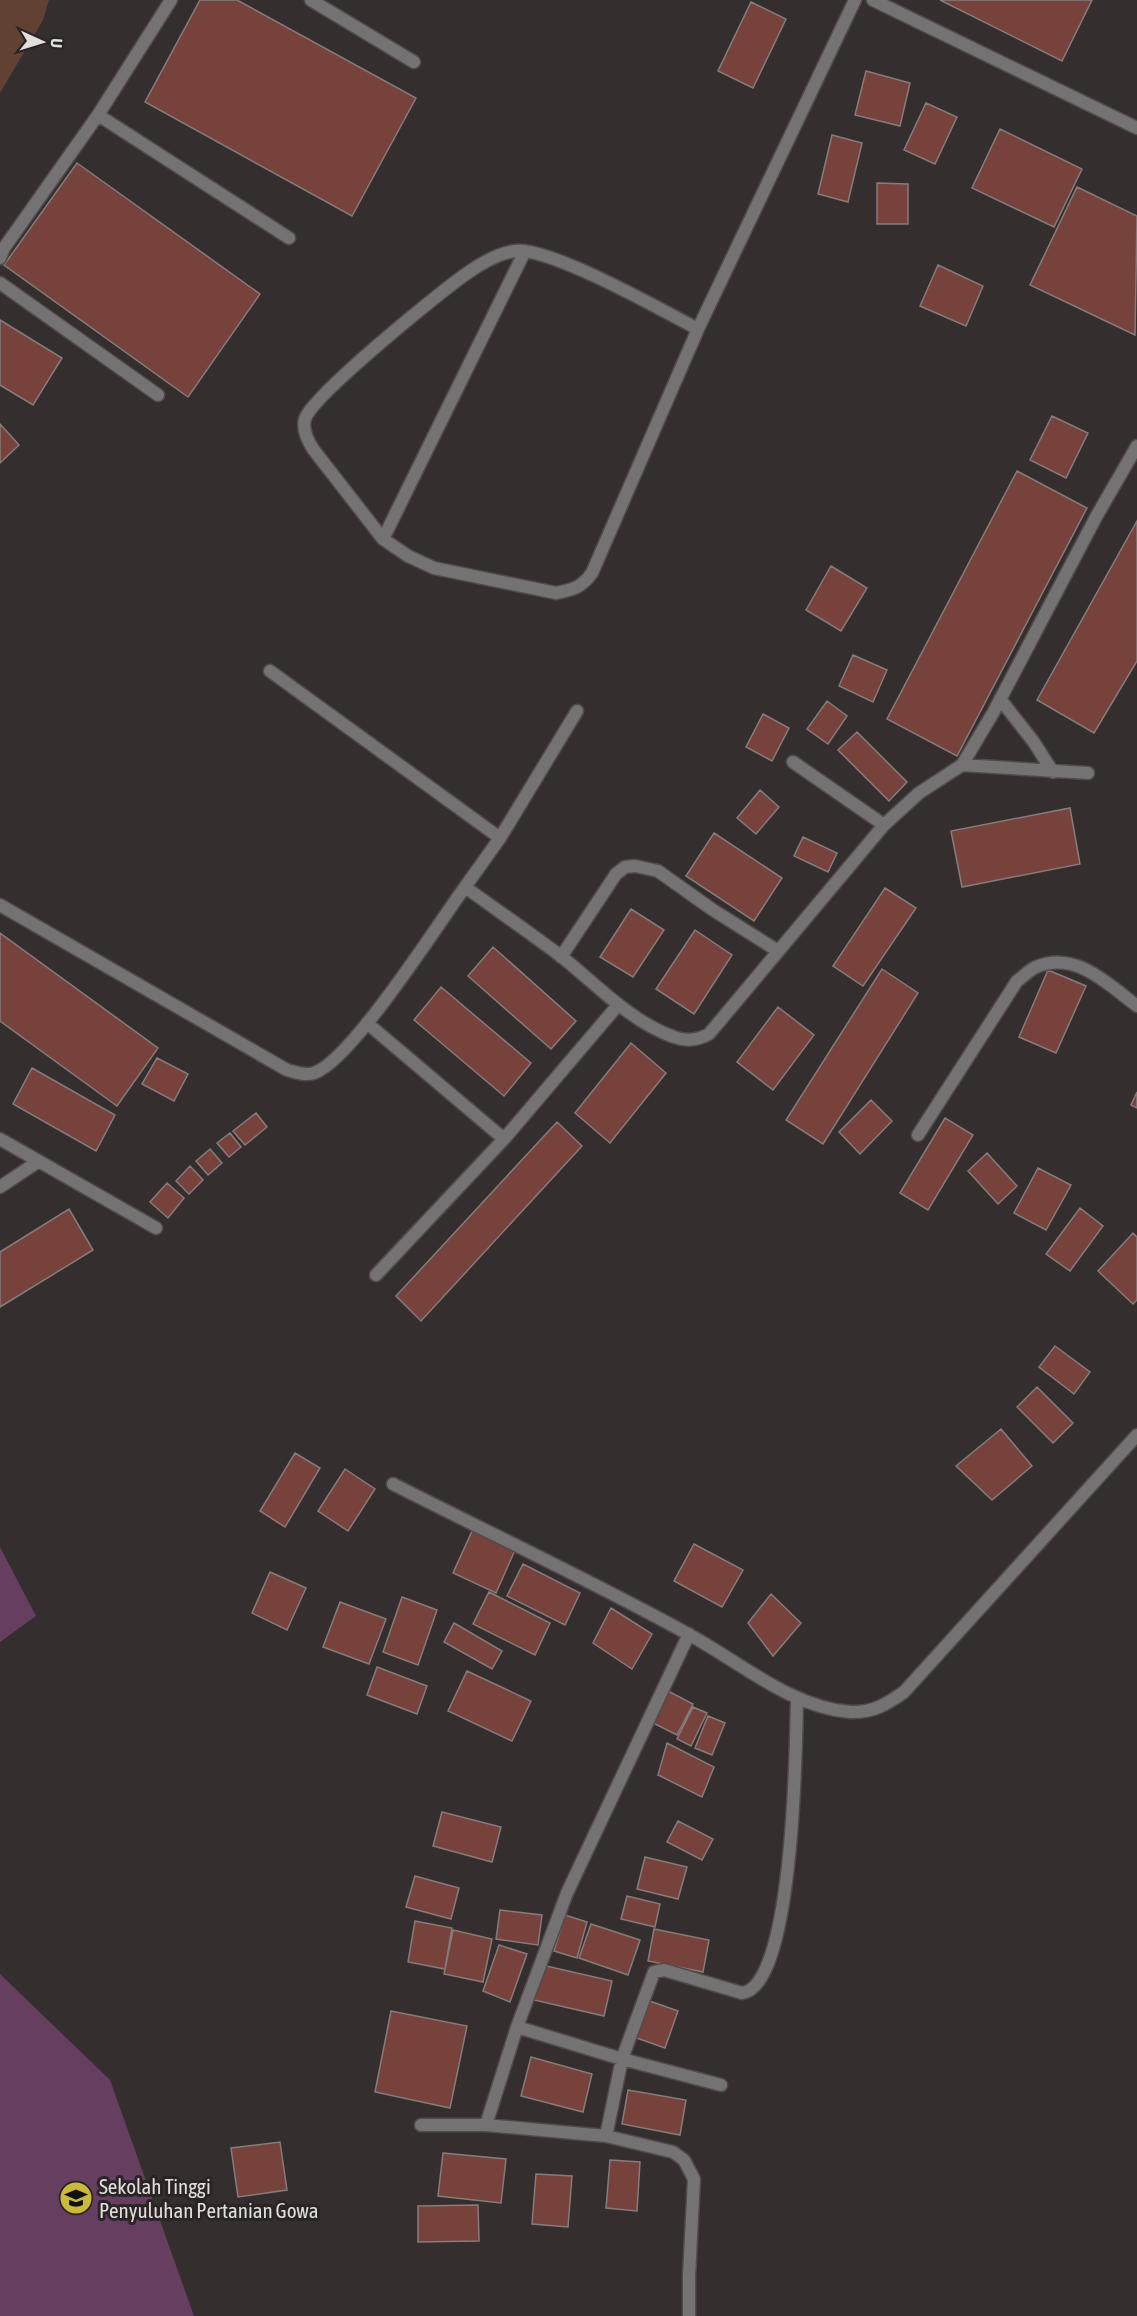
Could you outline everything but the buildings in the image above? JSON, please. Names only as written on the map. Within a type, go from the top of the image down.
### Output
[{"type":"street","points":[[0,258],[4,248],[98,115],[171,0]]},
{"type":"street","points":[[311,0],[414,62]]},
{"type":"street","points":[[698,329],[598,277],[551,258],[515,250],[493,258],[446,288],[332,386],[308,412],[304,427],[313,449],[383,539],[408,556],[434,568],[556,593],[575,590],[585,583],[592,573],[698,329],[855,0]]},
{"type":"street","points":[[873,0],[1137,128]]},
{"type":"street","points":[[98,115],[289,238]]},
{"type":"street","points":[[383,539],[525,251]]},
{"type":"street","points":[[0,283],[158,395]]},
{"type":"street","points":[[465,887],[561,957],[618,1005],[673,1037],[686,1040],[699,1039],[710,1034],[884,825],[919,793],[962,765],[1000,699],[1096,516],[1137,446]]},
{"type":"street","points":[[270,670],[500,838]]},
{"type":"street","points":[[1000,699],[1034,741],[1053,772]]},
{"type":"street","points":[[0,905],[287,1070],[311,1074],[322,1070],[339,1056],[367,1023],[500,838],[577,711]]},
{"type":"street","points":[[793,762],[884,825]]},
{"type":"street","points":[[962,765],[1088,773]]},
{"type":"street","points":[[561,957],[616,874],[625,867],[635,866],[658,872],[778,951]]},
{"type":"street","points":[[918,1135],[1017,981],[1035,968],[1051,963],[1071,964],[1090,971],[1137,1006]]},
{"type":"street","points":[[376,1275],[504,1139],[618,1005]]},
{"type":"street","points":[[367,1023],[504,1139]]},
{"type":"street","points":[[0,1138],[156,1228]]},
{"type":"street","points":[[0,1187],[39,1161]]},
{"type":"street","points":[[393,1484],[689,1634],[797,1699],[850,1712],[867,1711],[881,1707],[904,1692],[1137,1435]]},
{"type":"street","points":[[486,2125],[517,2027],[567,1893],[689,1634]]},
{"type":"street","points":[[606,2136],[622,2059],[654,1972],[664,1970],[742,1993],[754,1988],[774,1949],[788,1868],[795,1780],[797,1699]]},
{"type":"street","points":[[517,2027],[622,2059],[721,2085]]},
{"type":"street","points":[[421,2125],[486,2125],[606,2136],[673,2152],[684,2160],[691,2170],[694,2192],[688,2276],[689,2316]]},
{"type":"shaded area","points":[[0,0],[49,0],[43,20],[0,93]]},
{"type":"shaded area","points":[[0,1547],[36,1616],[0,1642]]},
{"type":"shaded area","name":"Sekolah Tinggi Penyuluhan Pertanian Gowa","points":[[0,1974],[110,2080],[194,2316],[0,2316]]},
{"type":"place","name":"Sekolah Tinggi Penyuluhan Pertanian Gowa","points":[[76,2198]]}]
